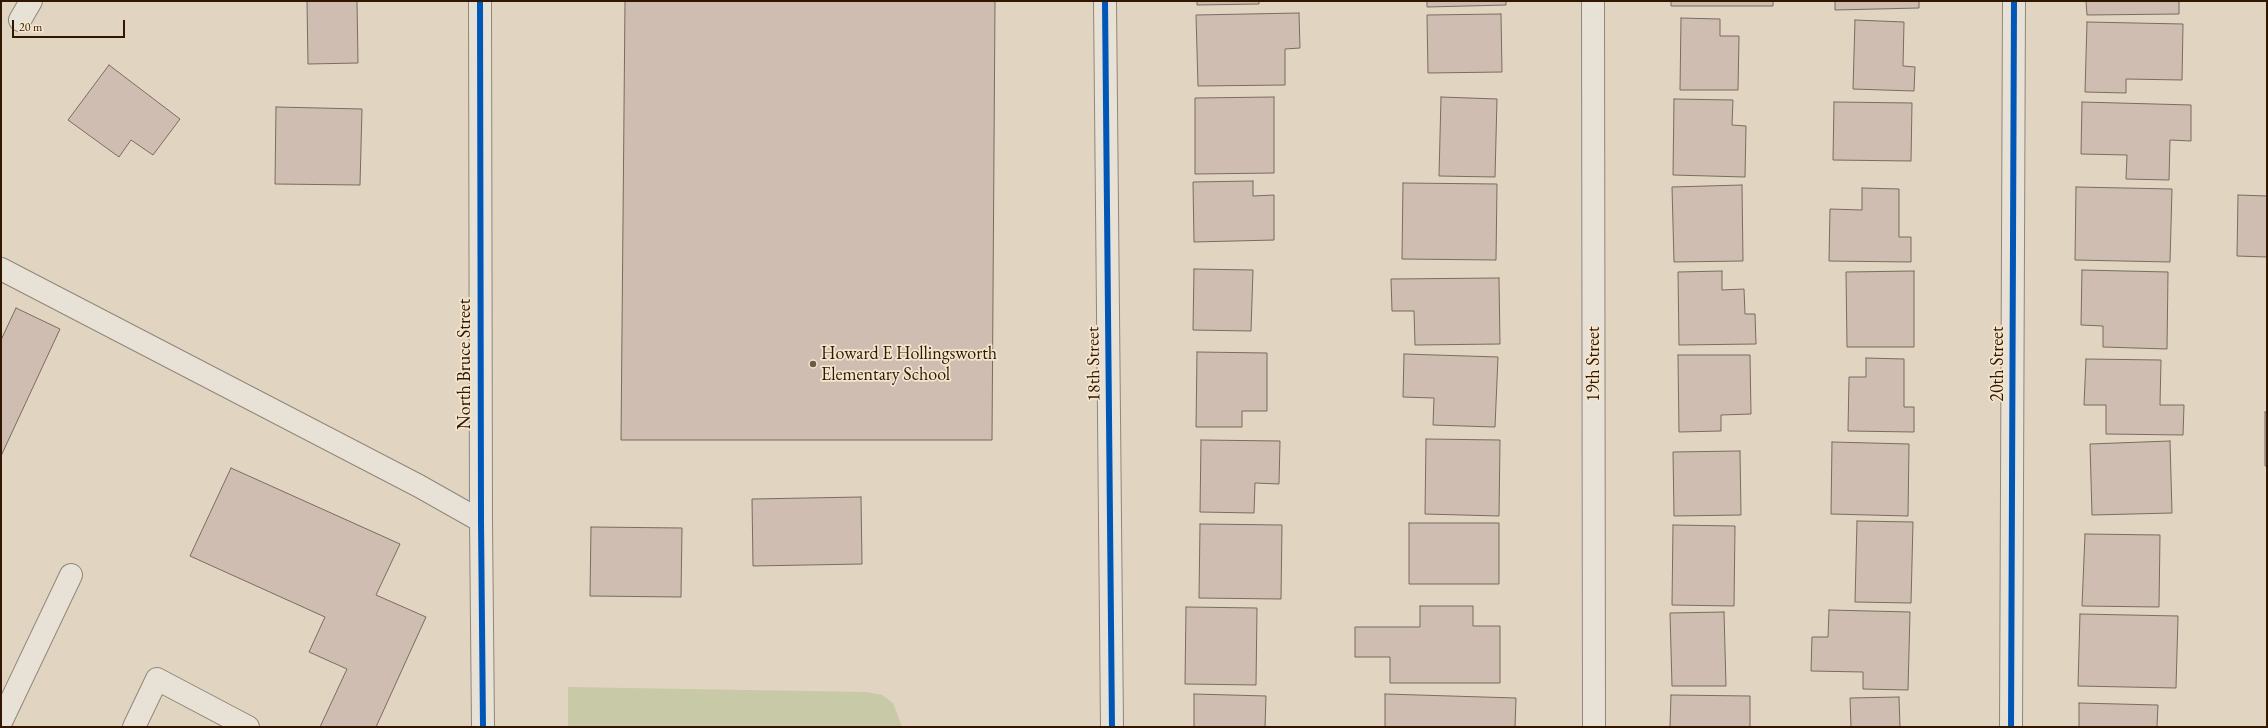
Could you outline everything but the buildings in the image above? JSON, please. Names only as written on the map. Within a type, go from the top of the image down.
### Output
[{"type":"street","points":[[20,20],[31,1]]},
{"type":"street","name":"North Bruce Street","points":[[480,1],[483,727]]},
{"type":"street","name":"18th Street","points":[[1105,1],[1112,727]]},
{"type":"street","name":"19th Street","points":[[1593,1],[1594,727]]},
{"type":"street","name":"20th Street","points":[[2011,727],[2014,1]]},
{"type":"street","points":[[1,270],[419,486],[481,520]]},
{"type":"street","points":[[5,727],[1,724],[71,575]]},
{"type":"street","points":[[134,727],[157,679],[248,727]]},
{"type":"green space","points":[[568,687],[866,692],[882,695],[893,703],[902,727],[568,727]]},
{"type":"cycle path","points":[[480,1],[483,727]]},
{"type":"cycle path","points":[[1105,1],[1112,727]]},
{"type":"cycle path","points":[[2011,727],[2014,1]]},
{"type":"place","name":"Howard E Hollingsworth Elementary School","points":[[813,364]]}]
